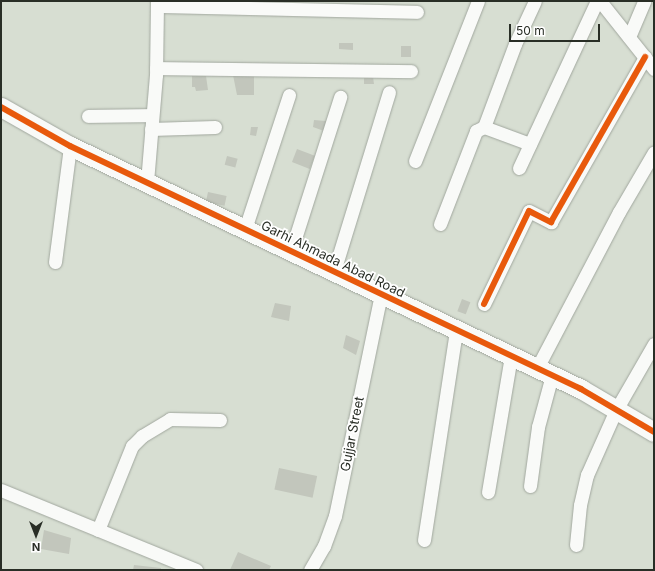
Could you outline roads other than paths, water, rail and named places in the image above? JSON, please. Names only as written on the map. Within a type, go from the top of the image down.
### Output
[{"type":"street","points":[[415,161],[478,1]]},
{"type":"street","points":[[440,224],[476,131],[484,126],[515,44],[535,1]]},
{"type":"street","points":[[519,168],[597,1]]},
{"type":"street","points":[[600,1],[654,69]]},
{"type":"street","points":[[629,37],[644,1]]},
{"type":"street","points":[[147,182],[156,68],[157,4],[417,12]]},
{"type":"street","points":[[484,304],[529,211],[552,222],[645,57]]},
{"type":"street","points":[[156,68],[411,70]]},
{"type":"street","points":[[334,271],[389,92]]},
{"type":"street","points":[[245,229],[289,95]]},
{"type":"street","points":[[291,251],[340,97]]},
{"type":"street","name":"Garhi Ahmada Abad Road","points":[[1,107],[70,146],[544,372],[654,432]]},
{"type":"street","points":[[88,116],[152,115]]},
{"type":"street","points":[[151,129],[215,126]]},
{"type":"street","points":[[484,126],[530,144]]},
{"type":"street","points":[[55,262],[70,146]]},
{"type":"street","points":[[530,486],[544,372],[619,212],[654,152]]},
{"type":"street","name":"Gujjar Street","points":[[310,570],[324,546],[335,516],[381,294]]},
{"type":"street","points":[[424,540],[456,330]]},
{"type":"street","points":[[576,545],[580,505],[587,475],[616,410],[654,344]]},
{"type":"street","points":[[488,492],[511,356]]},
{"type":"street","points":[[98,530],[132,446],[142,436],[170,419],[220,420]]},
{"type":"street","points":[[1,490],[196,570]]}]
